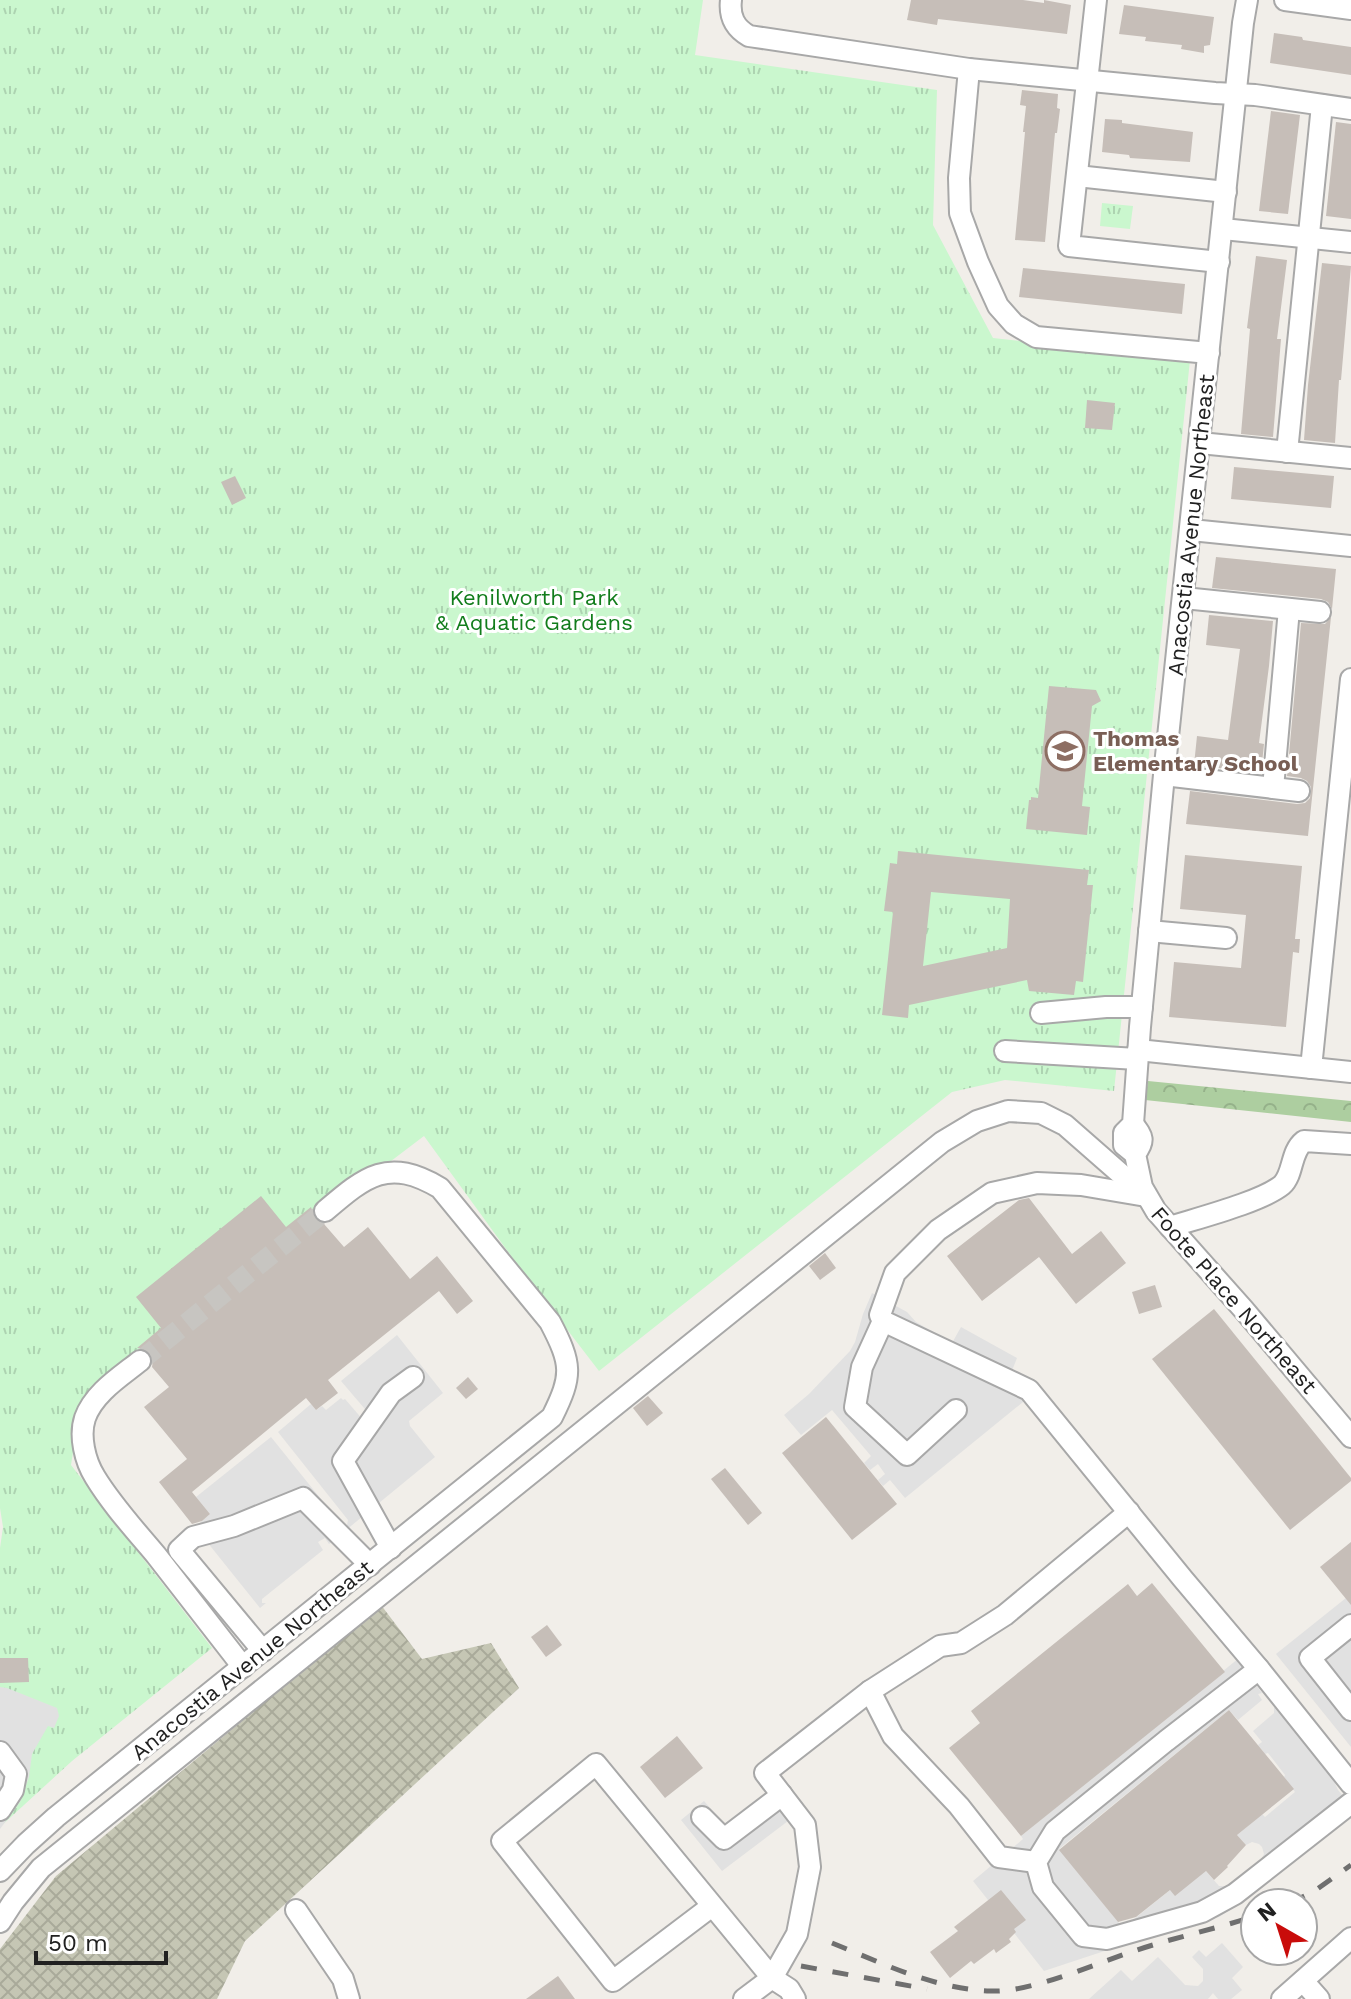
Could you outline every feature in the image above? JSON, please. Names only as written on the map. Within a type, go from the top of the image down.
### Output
[{"type":"street","points":[[731,0],[736,26],[749,36],[969,69],[1255,95],[1351,109]]},
{"type":"street","points":[[1096,0],[1069,246],[1219,262]]},
{"type":"street","name":"Anacostia Avenue Northeast","points":[[1137,1054],[1247,0]]},
{"type":"street","points":[[1285,0],[1351,9]]},
{"type":"street","points":[[969,69],[959,178],[960,213],[998,306],[1014,324],[1036,337],[1209,353]]},
{"type":"street","points":[[1287,452],[1322,105]]},
{"type":"street","points":[[1077,176],[1226,192]]},
{"type":"street","points":[[1223,229],[1351,242]]},
{"type":"street","points":[[1200,443],[1351,458]]},
{"type":"street","points":[[1191,530],[1351,546]]},
{"type":"street","points":[[1184,598],[1320,612]]},
{"type":"street","points":[[1273,788],[1289,609]]},
{"type":"street","points":[[1311,1068],[1341,862],[1351,679]]},
{"type":"street","points":[[1164,775],[1299,791]]},
{"type":"street","points":[[1149,931],[1226,938]]},
{"type":"street","points":[[1041,1013],[1142,1007]]},
{"type":"street","points":[[1005,1051],[1137,1054],[1351,1072]]},
{"type":"street","name":"Foote Place Northeast","points":[[1137,1054],[1133,1124],[1142,1136],[1141,1146],[1135,1154],[1139,1180],[1146,1196],[1351,1437]]},
{"type":"street","points":[[0,1922],[41,1868],[942,1142],[977,1121],[1008,1111],[1041,1113],[1065,1125],[1146,1196]]},
{"type":"street","points":[[1170,1227],[1255,1199],[1280,1186],[1286,1179],[1297,1146],[1304,1141],[1351,1144]]},
{"type":"street","name":"Anacostia Avenue Northeast","points":[[0,1871],[56,1817],[552,1417],[565,1390],[568,1365],[562,1344],[550,1322],[440,1188],[405,1172],[381,1174],[358,1183],[325,1211]]},
{"type":"street","points":[[1146,1196],[1081,1185],[1037,1183],[992,1193],[938,1230],[895,1273],[880,1315],[883,1321],[1029,1390],[1351,1784]]},
{"type":"street","points":[[883,1321],[862,1367],[855,1407],[907,1455],[956,1410]]},
{"type":"street","points":[[140,1361],[92,1403],[84,1419],[86,1456],[94,1476],[119,1510],[243,1667]]},
{"type":"street","points":[[391,1548],[343,1461],[391,1393],[413,1377]]},
{"type":"street","points":[[263,1651],[179,1550],[193,1537],[234,1526],[303,1498],[370,1565]]},
{"type":"street","points":[[744,1999],[772,1978],[797,1934],[810,1867],[805,1825],[765,1773],[870,1691],[940,1646],[961,1643],[1005,1615],[1129,1512]]},
{"type":"street","points":[[1351,1625],[1310,1658],[1351,1710]]},
{"type":"street","points":[[1259,1669],[1055,1831],[1036,1862],[1043,1887],[1083,1936],[1107,1939],[1129,1934],[1202,1912],[1235,1894],[1351,1803]]},
{"type":"street","points":[[870,1691],[893,1736],[959,1806],[999,1857],[1036,1862]]},
{"type":"street","points":[[0,1752],[16,1774],[13,1790],[0,1810]]},
{"type":"street","points":[[712,1906],[613,1981],[502,1841],[596,1764],[772,1978],[789,1989],[795,1999]]},
{"type":"street","points":[[702,1817],[724,1839],[782,1795]]},
{"type":"street","points":[[296,1910],[343,1979],[349,1999]]},
{"type":"street","points":[[1282,1999],[1351,1938]]},
{"type":"street","points":[[1303,1981],[1319,1999]]},
{"type":"shaded area","points":[[872,1293],[907,1312],[916,1322],[952,1343],[961,1327],[1017,1358],[1011,1373],[1039,1389],[905,1498],[890,1480],[883,1486],[878,1480],[885,1474],[878,1464],[870,1470],[864,1463],[871,1456],[832,1410],[801,1435],[784,1415],[850,1351]]},
{"type":"shaded area","points":[[397,1335],[443,1393],[409,1421],[435,1457],[329,1544],[325,1538],[318,1542],[323,1550],[262,1599],[262,1603],[266,1603],[260,1608],[195,1527],[210,1514],[196,1497],[271,1437],[341,1524],[347,1525],[348,1520],[278,1432],[311,1404],[316,1410],[322,1406],[326,1410],[341,1398],[364,1421],[370,1415],[341,1381]]},
{"type":"shaded area","points":[[1351,1594],[1351,1747],[1276,1654]]},
{"type":"shaded area","points":[[381,1605],[422,1659],[491,1643],[519,1688],[245,1941],[217,1999],[0,1999],[0,1949],[56,1876]]},
{"type":"shaded area","points":[[1239,1658],[1262,1693],[1258,1694],[1262,1700],[1238,1720],[1229,1710],[1059,1849],[1123,1928],[1170,1890],[1206,1871],[1219,1886],[1229,1886],[1260,1861],[1264,1854],[1259,1844],[1252,1842],[1246,1845],[1237,1835],[1295,1792],[1268,1753],[1265,1754],[1258,1745],[1262,1742],[1253,1731],[1274,1713],[1274,1707],[1351,1805],[1351,1816],[1261,1887],[1239,1887],[1239,1904],[1219,1917],[1044,1971],[973,1881],[1023,1839],[1021,1836]]},
{"type":"shaded area","points":[[0,1687],[57,1708],[59,1716],[54,1728],[48,1726],[32,1754],[29,1777],[20,1802],[0,1829]]},
{"type":"shaded area","points":[[765,1794],[788,1821],[722,1871],[681,1820],[704,1801],[725,1825]]},
{"type":"shaded area","points":[[1222,1943],[1239,1962],[1239,1967],[1243,1967],[1232,1978],[1242,1990],[1231,1999],[1218,1999],[1213,1993],[1208,1999],[1089,1999],[1121,1970],[1132,1981],[1158,1957],[1185,1985],[1198,1986],[1203,1981],[1203,1969],[1192,1957],[1199,1950],[1206,1957]]},
{"type":"green space","name":"Kenilworth Park & Aquatic Gardens","points":[[0,0],[703,0],[695,55],[937,90],[933,225],[993,338],[1190,360],[1114,1091],[1005,1080],[952,1092],[599,1371],[424,1136],[93,1387],[78,1420],[71,1465],[212,1648],[72,1761],[0,1827],[0,1548],[3,1527],[0,1508]]},
{"type":"green space","points":[[1102,203],[1133,206],[1130,229],[1100,226]]},
{"type":"green space","points":[[1148,1081],[1351,1101],[1351,1122],[1145,1100]]},
{"type":"building","points":[[911,0],[1023,0],[1044,3],[1044,0],[1071,5],[1067,34],[938,19],[937,25],[907,20]]},
{"type":"building","points":[[1124,5],[1214,17],[1210,45],[1204,46],[1204,53],[1181,49],[1182,45],[1145,41],[1146,37],[1119,34]]},
{"type":"building","points":[[1274,33],[1351,47],[1351,75],[1270,63]]},
{"type":"building","points":[[1022,90],[1058,94],[1057,108],[1060,109],[1045,242],[1015,240],[1025,132],[1026,106],[1020,105]]},
{"type":"building","points":[[1271,111],[1300,115],[1288,214],[1259,211]]},
{"type":"building","points":[[1105,119],[1193,132],[1190,162],[1130,158],[1129,155],[1102,152]]},
{"type":"building","points":[[1336,122],[1351,124],[1351,219],[1326,216]]},
{"type":"building","points":[[1256,256],[1287,260],[1277,339],[1281,339],[1273,437],[1241,434],[1250,329],[1247,328]]},
{"type":"building","points":[[1322,263],[1351,266],[1335,443],[1304,440]]},
{"type":"building","points":[[1023,268],[1185,284],[1182,314],[1019,297]]},
{"type":"building","points":[[1087,400],[1115,403],[1112,430],[1085,428]]},
{"type":"building","points":[[1234,467],[1334,476],[1331,508],[1231,499]]},
{"type":"building","points":[[235,476],[246,498],[232,505],[221,482]]},
{"type":"building","points":[[1216,557],[1336,569],[1332,609],[1328,602],[1321,599],[1212,588]]},
{"type":"building","points":[[1209,615],[1273,621],[1259,743],[1264,744],[1261,773],[1194,765],[1197,736],[1228,740],[1240,649],[1206,645]]},
{"type":"building","points":[[1331,617],[1308,836],[1186,824],[1190,791],[1297,804],[1305,803],[1310,798],[1311,787],[1307,781],[1287,776],[1301,623],[1325,624]]},
{"type":"building","name":"Thomas Elementary School","points":[[1049,686],[1096,690],[1101,701],[1092,706],[1082,806],[1090,807],[1087,835],[1026,829],[1029,800],[1031,797],[1038,798]]},
{"type":"building","points":[[898,851],[1089,870],[1087,885],[1093,885],[1083,982],[1076,981],[1074,995],[1029,991],[1027,980],[909,1005],[908,1018],[882,1015],[893,912],[884,911],[890,863],[897,864]],"holes":[[[931,892],[1010,899],[1007,948],[923,966]]]},
{"type":"building","points":[[1185,855],[1302,866],[1295,939],[1300,939],[1299,953],[1293,952],[1286,1027],[1169,1017],[1174,962],[1241,968],[1246,915],[1180,909]]},
{"type":"building","points":[[261,1196],[286,1227],[311,1207],[315,1219],[324,1224],[344,1247],[368,1227],[410,1279],[437,1256],[473,1301],[457,1314],[439,1291],[328,1380],[338,1393],[316,1410],[306,1398],[192,1492],[210,1514],[192,1524],[159,1482],[187,1459],[144,1407],[169,1387],[152,1367],[150,1352],[137,1348],[161,1328],[136,1297]]},
{"type":"building","points":[[1029,1198],[1072,1254],[1101,1231],[1126,1263],[1076,1304],[1039,1257],[982,1301],[947,1256],[1019,1200]]},
{"type":"building","points":[[825,1253],[836,1268],[820,1280],[809,1266]]},
{"type":"building","points":[[1155,1285],[1162,1307],[1139,1314],[1132,1292]]},
{"type":"building","points":[[1214,1309],[1351,1478],[1290,1530],[1152,1359]]},
{"type":"building","points":[[468,1377],[478,1389],[466,1399],[456,1388]]},
{"type":"building","points":[[648,1396],[663,1413],[647,1426],[633,1408]]},
{"type":"building","points":[[826,1417],[897,1504],[852,1540],[782,1453]]},
{"type":"building","points":[[725,1468],[762,1513],[748,1525],[711,1479]]},
{"type":"building","points":[[1351,1542],[1351,1605],[1320,1567]]},
{"type":"building","points":[[1152,1583],[1225,1672],[1021,1836],[949,1748],[980,1723],[971,1711],[1128,1584],[1137,1596]]},
{"type":"building","points":[[547,1625],[562,1645],[546,1657],[531,1637]]},
{"type":"building","points":[[0,1658],[28,1658],[29,1682],[0,1683]]},
{"type":"building","points":[[1229,1710],[1294,1789],[1237,1835],[1246,1845],[1214,1880],[1206,1871],[1175,1896],[1170,1890],[1136,1917],[1118,1922],[1059,1850]]},
{"type":"building","points":[[677,1736],[703,1768],[665,1798],[640,1767]]},
{"type":"building","points":[[1001,1890],[1026,1920],[1014,1929],[1016,1932],[1009,1939],[1011,1942],[996,1953],[994,1949],[974,1964],[971,1961],[950,1978],[930,1952],[958,1931],[954,1927]]},
{"type":"building","points":[[558,1976],[575,1999],[526,1999]]},
{"type":"tunnel","points":[[140,1361],[325,1211]]},
{"type":"railway","points":[[1319,1888],[1351,1865]]},
{"type":"railway","points":[[832,1943],[929,1980],[990,1991],[1044,1982],[1152,1945],[1239,1921]]},
{"type":"railway","points":[[801,1966],[927,1989]]},
{"type":"place","name":"Thomas Elementary School","points":[[1065,751]]}]
